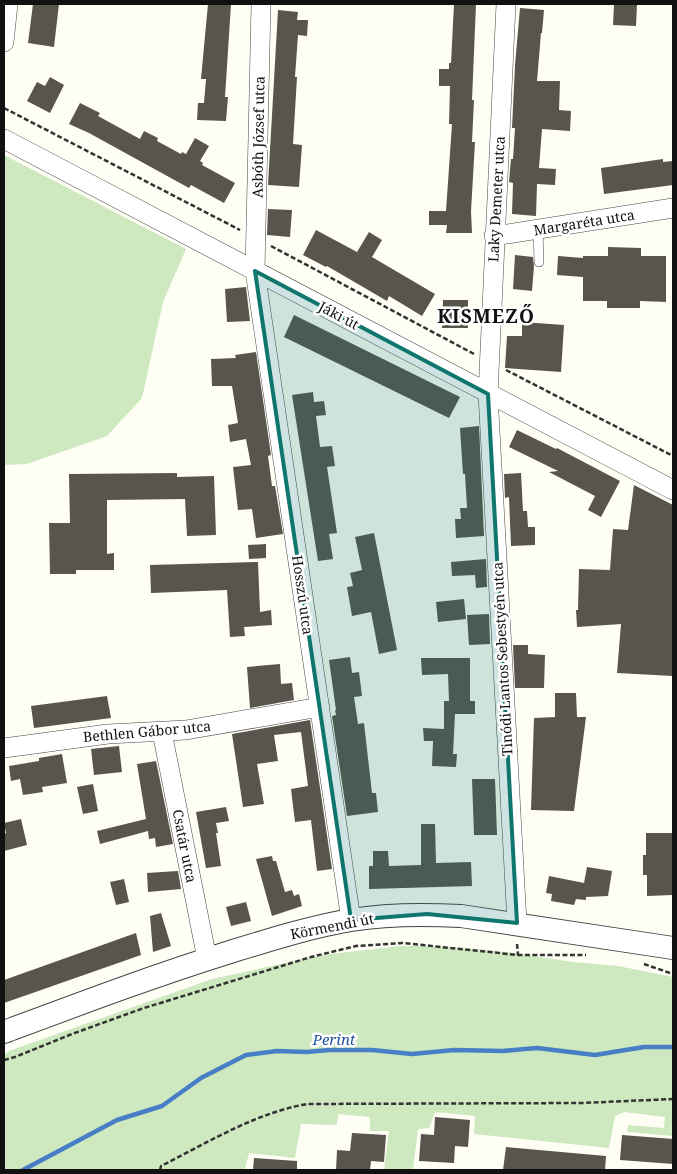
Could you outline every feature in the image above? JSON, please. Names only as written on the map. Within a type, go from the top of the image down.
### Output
[{"type":"street","points":[[4,42],[8,4]]},
{"type":"street","name":"Asbóth József utca","points":[[256,270],[261,4]]},
{"type":"street","name":"Laky Demeter utca","points":[[488,394],[506,4]]},
{"type":"street","name":"Jáki út","points":[[4,139],[673,490]]},
{"type":"street","name":"Margaréta utca","points":[[494,236],[673,208]]},
{"type":"street","name":"Hosszú utca","points":[[256,270],[351,920]]},
{"type":"street","name":"Tinódi Lantos Sebestyén utca","points":[[488,394],[517,923]]},
{"type":"street","name":"Bethlen Gábor utca","points":[[4,748],[108,734],[186,730],[320,707]]},
{"type":"street","name":"Csatár utca","points":[[162,732],[207,959]]},
{"type":"street","name":"Körmendi út","points":[[4,1032],[207,959],[309,929],[351,920],[427,914],[461,916],[673,948]]},
{"type":"lane","points":[[538,229],[539,262]]},
{"type":"path","points":[[4,108],[256,238],[489,362],[673,456]]},
{"type":"path","points":[[4,1060],[15,1058],[72,1034],[144,1008],[311,957],[356,946],[403,943],[518,955],[592,955]]},
{"type":"path","points":[[640,962],[673,974]]},
{"type":"path","points":[[160,1170],[160,1166],[247,1123],[282,1110],[307,1104],[571,1103],[673,1099]]},
{"type":"highlighted area","points":[[255,271],[488,394],[517,923],[427,914],[351,920]]},
{"type":"green space","points":[[4,155],[186,249],[163,302],[142,398],[107,436],[27,464],[4,465]]},
{"type":"green space","points":[[401,946],[437,946],[507,952],[573,962],[618,966],[673,977],[673,1136],[627,1132],[628,1125],[664,1128],[665,1117],[624,1112],[615,1116],[609,1148],[474,1134],[475,1116],[435,1112],[429,1128],[418,1129],[413,1170],[384,1170],[389,1131],[370,1131],[370,1117],[338,1114],[337,1125],[301,1124],[295,1158],[249,1153],[245,1169],[4,1170],[4,1055],[9,1051],[212,979],[322,955]]},
{"type":"building","points":[[33,4],[59,4],[54,47],[28,43]]},
{"type":"building","points":[[208,4],[231,4],[225,97],[228,97],[226,121],[197,120],[198,103],[204,103],[206,79],[201,79]]},
{"type":"building","points":[[454,4],[476,4],[472,100],[474,100],[472,142],[475,142],[471,211],[472,233],[446,233],[447,225],[429,225],[429,211],[446,211],[452,124],[449,124],[450,86],[439,86],[439,69],[449,69],[449,63],[451,63]]},
{"type":"building","points":[[614,4],[637,4],[636,26],[613,25]]},
{"type":"building","points":[[520,8],[544,10],[537,81],[560,81],[559,110],[571,111],[570,131],[542,129],[539,168],[556,169],[555,185],[537,184],[536,216],[512,214],[513,183],[509,182],[515,128],[512,128]]},
{"type":"building","points":[[278,10],[298,12],[297,20],[308,20],[307,36],[298,35],[295,77],[297,77],[293,144],[302,145],[299,187],[268,185]]},
{"type":"building","points":[[50,77],[64,85],[50,113],[27,101],[37,82],[45,86]]},
{"type":"building","points":[[80,103],[100,113],[98,116],[140,139],[144,131],[158,138],[157,141],[181,154],[182,152],[186,154],[195,138],[209,146],[200,161],[203,163],[202,165],[235,183],[224,203],[191,185],[189,188],[69,124]]},
{"type":"building","points":[[663,159],[663,162],[673,161],[673,185],[604,194],[601,168]]},
{"type":"building","points":[[268,209],[292,210],[290,237],[267,235]]},
{"type":"building","points":[[316,230],[357,252],[369,232],[382,240],[372,257],[435,294],[422,316],[389,296],[387,301],[327,266],[303,255]]},
{"type":"building","points":[[608,247],[641,248],[641,256],[666,256],[666,302],[640,301],[640,308],[607,308],[607,301],[583,301],[583,277],[557,275],[558,256],[583,258],[583,256],[608,256]]},
{"type":"building","points":[[515,255],[533,257],[532,291],[513,289]]},
{"type":"building","points":[[246,287],[250,321],[227,322],[225,289]]},
{"type":"building","points":[[443,300],[468,300],[468,328],[442,328]]},
{"type":"building","points":[[294,315],[460,397],[449,418],[284,337]]},
{"type":"building","points":[[522,322],[564,325],[561,372],[505,368],[507,336],[522,336]]},
{"type":"building","points":[[256,352],[271,455],[268,456],[272,486],[275,486],[283,534],[256,538],[252,509],[238,510],[233,467],[251,465],[246,439],[230,442],[228,425],[238,423],[232,386],[212,386],[211,359],[236,358],[235,355]]},
{"type":"building","points":[[313,392],[314,402],[324,401],[326,415],[316,416],[320,447],[332,446],[335,466],[327,467],[337,533],[329,534],[333,559],[318,561],[292,395]]},
{"type":"building","points":[[479,426],[484,536],[456,538],[455,519],[461,519],[460,508],[467,508],[460,428]]},
{"type":"building","points":[[517,430],[557,448],[620,481],[601,517],[588,510],[595,496],[549,472],[558,471],[509,447]]},
{"type":"building","points":[[177,473],[177,477],[214,476],[216,535],[187,536],[185,499],[107,500],[107,554],[114,553],[114,570],[76,570],[76,574],[50,574],[49,523],[70,523],[69,474]]},
{"type":"building","points":[[521,473],[523,511],[527,511],[528,527],[535,527],[535,545],[511,546],[509,497],[505,498],[504,474]]},
{"type":"building","points":[[634,485],[673,505],[673,676],[617,673],[621,624],[577,627],[576,610],[578,610],[579,569],[610,570],[613,529],[628,530]]},
{"type":"building","points":[[374,533],[397,650],[379,654],[371,612],[352,616],[347,587],[353,586],[350,573],[362,570],[355,537]]},
{"type":"building","points":[[266,544],[266,558],[249,559],[248,545]]},
{"type":"building","points":[[486,559],[487,587],[476,588],[475,575],[452,576],[451,562]]},
{"type":"building","points":[[258,562],[260,612],[271,610],[272,625],[244,627],[245,636],[230,637],[227,590],[151,593],[150,565]]},
{"type":"building","points":[[464,599],[466,619],[438,622],[436,602]]},
{"type":"building","points":[[489,614],[490,644],[469,645],[467,615]]},
{"type":"building","points":[[513,645],[528,645],[528,654],[545,655],[544,688],[515,688]]},
{"type":"building","points":[[350,657],[352,673],[359,672],[362,696],[354,697],[358,724],[364,723],[372,793],[376,793],[378,812],[347,816],[332,716],[336,715],[336,710],[329,660]]},
{"type":"building","points":[[421,658],[470,658],[470,701],[475,701],[475,714],[455,714],[453,754],[457,754],[456,767],[432,766],[433,741],[424,741],[423,728],[444,729],[444,701],[449,701],[448,674],[422,675]]},
{"type":"building","points":[[280,664],[281,684],[292,683],[294,700],[250,708],[247,667]]},
{"type":"building","points":[[555,693],[576,693],[577,717],[586,717],[574,811],[531,810],[534,718],[555,717]]},
{"type":"building","points":[[107,696],[111,718],[34,728],[31,706]]},
{"type":"building","points":[[310,720],[332,869],[317,871],[311,820],[295,822],[291,789],[308,786],[301,732],[274,735],[278,761],[257,764],[264,804],[243,807],[232,734]]},
{"type":"building","points":[[119,746],[122,772],[94,775],[91,749]]},
{"type":"building","points":[[62,754],[67,783],[42,787],[43,792],[23,795],[20,779],[11,781],[9,766],[39,761],[39,758]]},
{"type":"building","points":[[156,761],[173,844],[156,847],[155,838],[149,839],[148,831],[100,844],[97,831],[146,819],[137,764]]},
{"type":"building","points":[[472,779],[495,779],[497,835],[474,835]]},
{"type":"building","points":[[93,784],[98,811],[83,814],[77,787]]},
{"type":"building","points":[[226,807],[229,821],[216,823],[221,866],[206,868],[196,812]]},
{"type":"building","points":[[21,819],[27,845],[4,851],[4,834],[6,833],[4,823]]},
{"type":"building","points":[[421,824],[435,824],[436,863],[471,862],[472,886],[369,889],[369,866],[373,866],[373,851],[388,851],[389,866],[421,865]]},
{"type":"building","points":[[646,833],[673,833],[673,895],[647,896],[647,875],[643,875],[643,855],[646,855]]},
{"type":"building","points":[[272,856],[273,861],[276,861],[285,892],[292,890],[294,896],[299,894],[302,906],[272,916],[256,859]]},
{"type":"building","points":[[587,867],[612,871],[608,896],[586,897],[586,900],[576,899],[574,905],[551,901],[552,894],[546,893],[549,876],[584,883]]},
{"type":"building","points":[[178,871],[181,889],[148,892],[147,873]]},
{"type":"building","points":[[124,879],[129,902],[116,905],[110,882]]},
{"type":"building","points":[[246,902],[251,921],[231,926],[226,907]]},
{"type":"building","points":[[161,913],[171,946],[153,952],[150,916]]},
{"type":"building","points":[[136,933],[141,955],[4,1003],[4,980]]},
{"type":"building","points":[[435,1117],[470,1120],[468,1147],[455,1146],[454,1163],[419,1161],[421,1134],[434,1135]]},
{"type":"building","points":[[352,1133],[386,1135],[384,1162],[371,1161],[370,1170],[336,1170],[337,1150],[350,1151]]},
{"type":"building","points":[[622,1135],[673,1139],[673,1164],[620,1160]]},
{"type":"building","points":[[506,1147],[606,1156],[605,1170],[503,1170]]},
{"type":"building","points":[[254,1158],[297,1161],[297,1170],[253,1170]]},
{"type":"waterway","name":"Perint","points":[[23,1170],[117,1120],[162,1106],[201,1078],[246,1055],[277,1051],[372,1050],[412,1054],[454,1050],[503,1051],[537,1048],[595,1055],[644,1047],[673,1047]]},
{"type":"district","name":"KISMEZŐ","points":[[486,316]]}]
